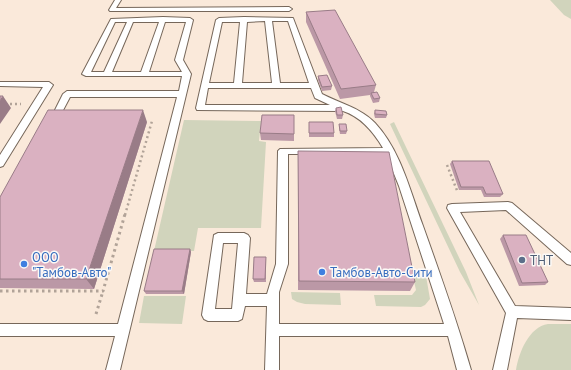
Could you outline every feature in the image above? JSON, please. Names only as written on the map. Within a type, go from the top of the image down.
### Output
[{"type":"lane","points":[[118,0],[112,10],[289,9]]},
{"type":"lane","points":[[287,0],[291,19],[318,96],[362,116],[376,129],[394,158],[453,330],[464,370]]},
{"type":"lane","points":[[291,19],[219,20],[200,108],[343,108]]},
{"type":"lane","points":[[114,370],[188,74],[179,60],[190,20],[113,20],[86,74],[188,74]]},
{"type":"lane","points":[[107,74],[131,20]]},
{"type":"lane","points":[[144,74],[163,20]]},
{"type":"lane","points":[[238,86],[244,20]]},
{"type":"lane","points":[[268,20],[276,85]]},
{"type":"lane","points":[[0,84],[49,85],[0,162]]},
{"type":"lane","points":[[205,86],[314,85]]},
{"type":"lane","points":[[56,114],[67,94],[182,94]]},
{"type":"lane","points":[[272,370],[272,300],[282,264],[283,151],[390,151]]},
{"type":"lane","points":[[500,370],[512,312],[452,208],[508,206],[571,260]]},
{"type":"lane","points":[[218,238],[244,238],[239,300],[238,315],[208,314],[218,238]]},
{"type":"lane","points":[[239,300],[272,300]]},
{"type":"lane","points":[[512,312],[571,314]]},
{"type":"lane","points":[[0,330],[123,330]]},
{"type":"lane","points":[[272,330],[453,330]]},
{"type":"path","points":[[0,104],[26,104]]},
{"type":"path","points":[[94,319],[152,121]]},
{"type":"path","points":[[447,165],[457,193],[464,193]]},
{"type":"path","points":[[0,291],[103,291]]},
{"type":"green space","points":[[550,0],[571,0],[571,19],[564,15]]},
{"type":"green space","points":[[184,120],[261,121],[259,141],[266,142],[261,228],[198,228],[194,251],[154,251]]},
{"type":"green space","points":[[394,122],[466,272],[479,305],[460,272],[390,124]]},
{"type":"green space","points":[[426,276],[430,299],[425,305],[421,307],[376,306],[374,295],[412,295],[416,290],[413,277]]},
{"type":"green space","points":[[291,292],[340,293],[341,305],[305,304],[297,302],[292,299]]},
{"type":"green space","points":[[144,296],[186,296],[182,324],[139,323]]},
{"type":"green space","points":[[548,324],[571,324],[571,370],[516,370],[522,348],[530,335],[541,326]]},
{"type":"building","points":[[335,10],[376,85],[341,89],[306,12]]},
{"type":"building","points":[[327,75],[332,86],[322,87],[318,76]]},
{"type":"building","points":[[377,92],[380,98],[374,99],[371,93]]},
{"type":"building","points":[[341,107],[343,115],[337,115],[336,108]]},
{"type":"building","points":[[48,110],[143,110],[86,279],[0,279],[0,197]]},
{"type":"building","points":[[375,110],[386,111],[387,115],[375,114]]},
{"type":"building","points":[[262,115],[294,115],[294,134],[260,133]]},
{"type":"building","points":[[309,122],[333,122],[334,133],[309,133]]},
{"type":"building","points":[[339,124],[346,124],[347,131],[340,131]]},
{"type":"building","points":[[298,151],[389,152],[415,282],[299,281]]},
{"type":"building","points":[[452,161],[489,161],[503,194],[486,194],[483,187],[461,187]]},
{"type":"building","points":[[503,235],[526,235],[548,282],[522,283]]},
{"type":"building","points":[[154,249],[190,249],[182,291],[144,291]]},
{"type":"building","points":[[254,257],[266,257],[265,279],[253,279]]},
{"type":"place","name":"ТНТ","points":[[522,260]]},
{"type":"place","name":"ООО \"Тамбов-Авто\"","points":[[24,264]]},
{"type":"place","name":"Тамбов-Авто-Сити","points":[[322,272]]}]
